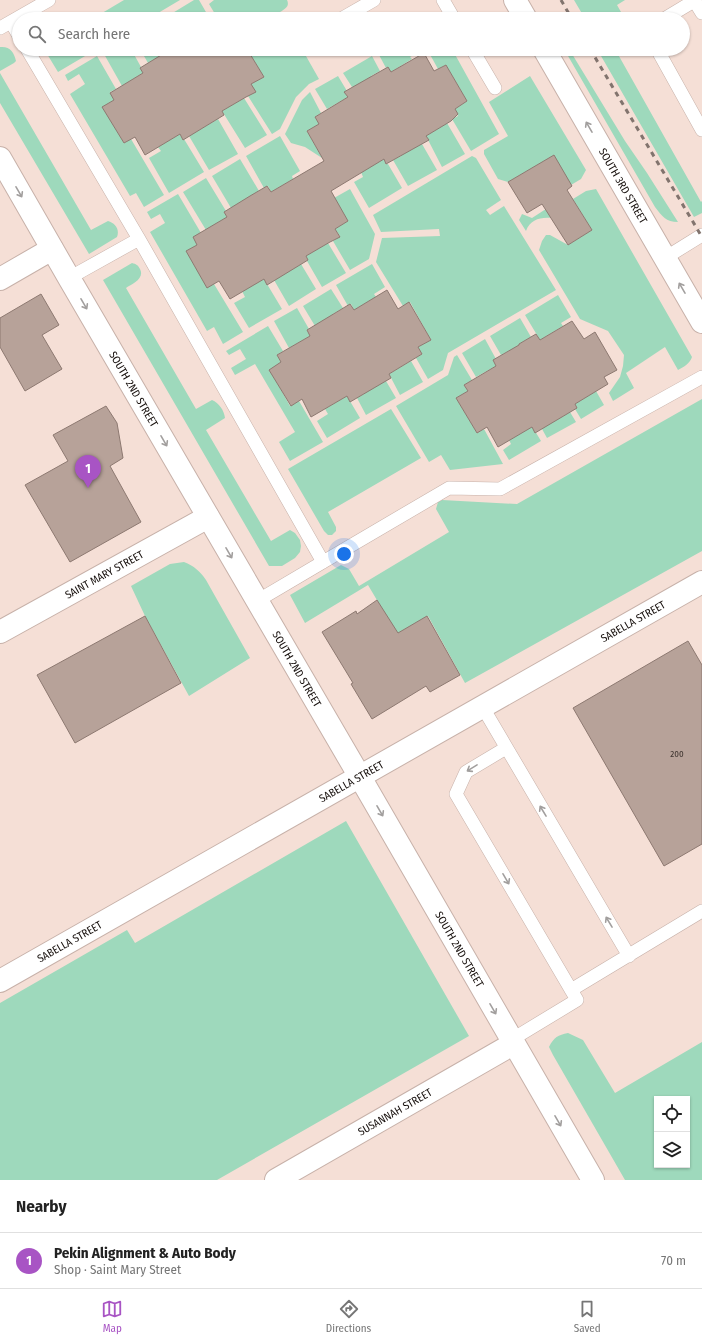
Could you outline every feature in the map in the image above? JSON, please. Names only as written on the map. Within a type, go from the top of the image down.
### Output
[{"type":"main road","points":[[515,0],[522,12]]},
{"type":"main road","name":"SOUTH 3RD STREET","points":[[548,56],[702,322]]},
{"type":"main road","name":"SOUTH 2ND STREET","points":[[0,158],[360,777],[588,1178]]},
{"type":"main road","points":[[0,279],[52,249]]},
{"type":"main road","name":"SAINT MARY STREET","points":[[0,632],[208,517]]},
{"type":"main road","name":"SABELLA STREET","points":[[0,981],[702,582]]},
{"type":"main road","name":"SUSANNAH STREET","points":[[276,1180],[512,1042]]},
{"type":"lane","points":[[28,12],[49,0]]},
{"type":"lane","points":[[353,12],[374,0]]},
{"type":"lane","points":[[443,0],[450,12]]},
{"type":"lane","points":[[675,12],[694,0],[702,13]]},
{"type":"lane","points":[[31,56],[139,239],[323,562]]},
{"type":"lane","points":[[476,56],[495,88]]},
{"type":"lane","points":[[661,56],[702,130]]},
{"type":"lane","points":[[665,258],[702,235]]},
{"type":"lane","points":[[69,278],[139,239]]},
{"type":"lane","points":[[257,601],[449,488],[500,489],[702,377]]},
{"type":"lane","points":[[482,706],[629,956]]},
{"type":"lane","points":[[506,748],[466,772],[456,794],[577,1000],[512,1042]]},
{"type":"lane","points":[[571,990],[702,911]]},
{"type":"green space","points":[[124,0],[180,0],[160,12],[104,12]]},
{"type":"green space","points":[[194,0],[199,0],[206,12],[174,12]]},
{"type":"green space","points":[[214,0],[287,0],[288,4],[280,12],[214,12],[209,4]]},
{"type":"green space","points":[[574,0],[625,0],[617,5],[621,12],[581,12]]},
{"type":"green space","points":[[0,47],[3,47],[11,50],[12,56],[14,56],[16,61],[0,71]]},
{"type":"green space","points":[[48,56],[85,56],[58,72]]},
{"type":"green space","points":[[97,56],[116,89],[110,92],[114,100],[103,107],[124,143],[131,139],[164,195],[144,207],[136,193],[130,196],[70,94],[85,84],[79,74],[68,81],[65,75]]},
{"type":"green space","points":[[105,56],[135,56],[143,73],[122,86]]},
{"type":"green space","points":[[144,56],[169,57],[160,63],[157,58],[148,63]]},
{"type":"green space","points":[[251,56],[306,56],[319,79],[309,84],[296,97],[280,129],[272,134],[248,96],[251,84],[264,77]]},
{"type":"green space","points":[[372,56],[380,71],[371,76],[374,82],[352,87],[343,73]]},
{"type":"green space","points":[[380,56],[412,56],[410,57],[412,59],[391,72],[387,67],[386,68]]},
{"type":"green space","points":[[431,56],[456,56],[499,134],[471,151],[452,119],[458,116],[455,109],[467,101],[446,65],[438,69]]},
{"type":"green space","points":[[568,56],[573,56],[625,141],[678,222],[667,220],[655,207]]},
{"type":"green space","points":[[601,56],[619,56],[701,202],[702,201],[702,213],[694,217]]},
{"type":"green space","points":[[0,73],[91,230],[108,221],[113,223],[118,231],[117,237],[89,254],[0,103]]},
{"type":"green space","points":[[338,76],[347,91],[345,92],[348,97],[327,109],[315,89]]},
{"type":"green space","points":[[530,76],[586,170],[581,179],[571,185],[553,156],[508,182],[498,179],[484,154],[484,150],[508,136],[489,102]]},
{"type":"green space","points":[[310,92],[321,113],[315,117],[319,124],[307,131],[322,158],[305,147],[291,143],[285,134],[302,100]]},
{"type":"green space","points":[[244,98],[267,135],[245,148],[222,111]]},
{"type":"green space","points":[[218,119],[238,154],[209,170],[189,136]]},
{"type":"green space","points":[[447,123],[465,154],[442,167],[426,136]]},
{"type":"green space","points":[[180,134],[204,172],[169,193],[149,158],[161,151],[158,147]]},
{"type":"green space","points":[[280,136],[300,171],[292,176],[293,179],[271,192],[268,186],[264,188],[246,156]]},
{"type":"green space","points":[[422,144],[437,170],[408,186],[393,160],[401,156],[398,150]]},
{"type":"green space","points":[[472,156],[476,158],[501,200],[486,210],[490,215],[504,206],[556,290],[448,353],[443,370],[428,379],[416,358],[422,354],[418,347],[431,340],[410,302],[403,306],[376,262],[382,238],[440,236],[439,229],[381,232],[373,215]]},
{"type":"green space","points":[[240,159],[259,191],[231,208],[212,176]]},
{"type":"green space","points":[[384,159],[402,188],[369,208],[354,182],[363,177],[361,172]]},
{"type":"green space","points":[[206,178],[226,211],[224,212],[227,217],[206,230],[183,192]]},
{"type":"green space","points":[[350,189],[375,234],[369,259],[350,270],[333,241],[340,236],[335,229],[348,221],[334,198]]},
{"type":"green space","points":[[596,189],[692,357],[686,365],[678,370],[665,347],[626,373],[634,388],[613,401],[609,393],[620,377],[624,355],[608,331],[580,319],[539,250],[546,235],[550,235],[568,245],[592,230],[573,199],[586,191]]},
{"type":"green space","points":[[178,194],[201,233],[197,245],[187,251],[214,284],[243,332],[223,344],[214,327],[207,331],[150,232],[165,223],[160,214],[151,219],[147,212]]},
{"type":"green space","points":[[549,207],[551,218],[536,220],[530,224],[526,231],[519,220],[522,214],[532,218]]},
{"type":"green space","points":[[328,243],[346,273],[322,287],[307,261],[306,256]]},
{"type":"green space","points":[[132,263],[137,265],[141,276],[137,281],[126,288],[196,409],[212,400],[219,405],[222,410],[225,418],[206,430],[271,541],[290,530],[295,533],[300,540],[300,552],[295,558],[282,566],[269,566],[103,280]]},
{"type":"green space","points":[[301,264],[316,289],[289,306],[274,280]]},
{"type":"green space","points":[[372,264],[385,287],[374,294],[376,297],[354,310],[351,304],[348,306],[336,285]]},
{"type":"green space","points":[[264,279],[282,309],[249,328],[234,303],[245,297],[242,291]]},
{"type":"green space","points":[[331,289],[343,308],[333,314],[336,320],[315,326],[303,306]]},
{"type":"green space","points":[[558,295],[571,317],[561,323],[563,326],[540,340],[525,315]]},
{"type":"green space","points":[[297,308],[309,329],[307,330],[310,336],[289,348],[274,321]]},
{"type":"green space","points":[[520,318],[531,337],[519,344],[522,350],[509,351],[501,355],[490,336]]},
{"type":"green space","points":[[268,326],[283,351],[277,355],[281,362],[270,370],[290,406],[299,401],[323,442],[290,461],[279,442],[295,432],[255,364],[235,375],[231,368],[246,359],[240,349],[229,355],[226,351]]},
{"type":"green space","points":[[485,339],[496,359],[493,360],[496,366],[476,377],[462,353]]},
{"type":"green space","points":[[457,355],[472,380],[464,385],[468,391],[456,398],[477,433],[484,429],[503,464],[450,470],[441,455],[429,462],[396,406],[448,375],[454,357]]},
{"type":"green space","points":[[411,361],[423,382],[400,395],[389,374]]},
{"type":"green space","points":[[386,381],[396,398],[366,415],[357,398],[364,394],[361,388]]},
{"type":"green space","points":[[596,391],[604,405],[581,419],[575,409],[577,408],[575,404]]},
{"type":"green space","points":[[347,396],[360,418],[327,438],[317,421],[328,414],[325,409]]},
{"type":"green space","points":[[702,399],[702,551],[465,683],[428,616],[397,634],[368,585],[305,623],[290,595],[341,565],[349,569],[359,586],[449,532],[436,509],[438,502],[442,500],[517,504]]},
{"type":"green space","points":[[391,409],[421,458],[328,512],[336,527],[336,531],[332,535],[328,535],[324,531],[288,469]]},
{"type":"green space","points":[[558,411],[562,417],[570,412],[576,422],[547,438],[542,429]]},
{"type":"green space","points":[[532,426],[541,441],[509,460],[503,450],[511,444],[509,440]]},
{"type":"green space","points":[[184,562],[196,569],[206,580],[250,658],[189,696],[145,616],[131,586],[170,564]]},
{"type":"green space","points":[[346,821],[469,1036],[217,1180],[0,1180],[0,1003],[127,930],[135,943]]},
{"type":"green space","points":[[568,1033],[583,1040],[615,1093],[702,1042],[702,1180],[625,1180],[549,1047],[559,1036]]},
{"type":"building","points":[[160,56],[251,56],[264,77],[251,84],[256,92],[222,111],[224,115],[183,140],[180,134],[145,155],[135,137],[124,143],[102,107],[114,100],[110,93],[143,73],[140,68]]},
{"type":"building","points":[[419,56],[426,56],[434,71],[446,65],[467,101],[455,109],[458,114],[451,121],[426,136],[429,140],[386,164],[384,159],[331,191],[348,221],[335,229],[340,237],[306,256],[308,260],[267,285],[264,279],[230,299],[219,281],[207,288],[186,251],[197,245],[193,237],[227,217],[224,212],[267,186],[271,192],[324,161],[307,131],[319,124],[315,117],[348,97],[344,92],[388,67],[391,72]]},
{"type":"building","points":[[554,155],[572,186],[567,190],[592,230],[568,245],[542,204],[527,213],[508,182]]},
{"type":"building","points":[[387,290],[398,309],[409,302],[431,340],[418,347],[422,354],[389,374],[391,378],[350,402],[347,396],[311,417],[302,399],[291,406],[269,370],[281,362],[277,355],[310,336],[307,330],[350,304],[354,310]]},
{"type":"building","points":[[41,294],[59,325],[42,335],[62,369],[25,391],[0,347],[0,318]]},
{"type":"building","points":[[572,321],[584,339],[595,332],[617,370],[604,377],[608,384],[575,404],[577,408],[535,433],[532,427],[498,447],[487,427],[477,433],[456,398],[468,391],[464,385],[496,366],[493,360],[519,344],[536,334],[540,340]]},
{"type":"building","points":[[106,406],[117,423],[123,458],[110,466],[141,522],[70,562],[25,485],[68,461],[53,435]]},
{"type":"building","points":[[377,600],[398,633],[427,616],[460,675],[430,692],[426,686],[372,719],[351,684],[353,683],[322,632],[356,611],[357,614]]},
{"type":"building","points":[[145,616],[181,683],[75,743],[37,675]]},
{"type":"building","points":[[688,641],[702,665],[702,844],[664,866],[573,708]]},
{"type":"railway","points":[[561,0],[568,12]]},
{"type":"railway","points":[[594,56],[702,237]]},
{"type":"place","name":"Pekin Alignment & Auto Body","points":[[88,488]]}]
